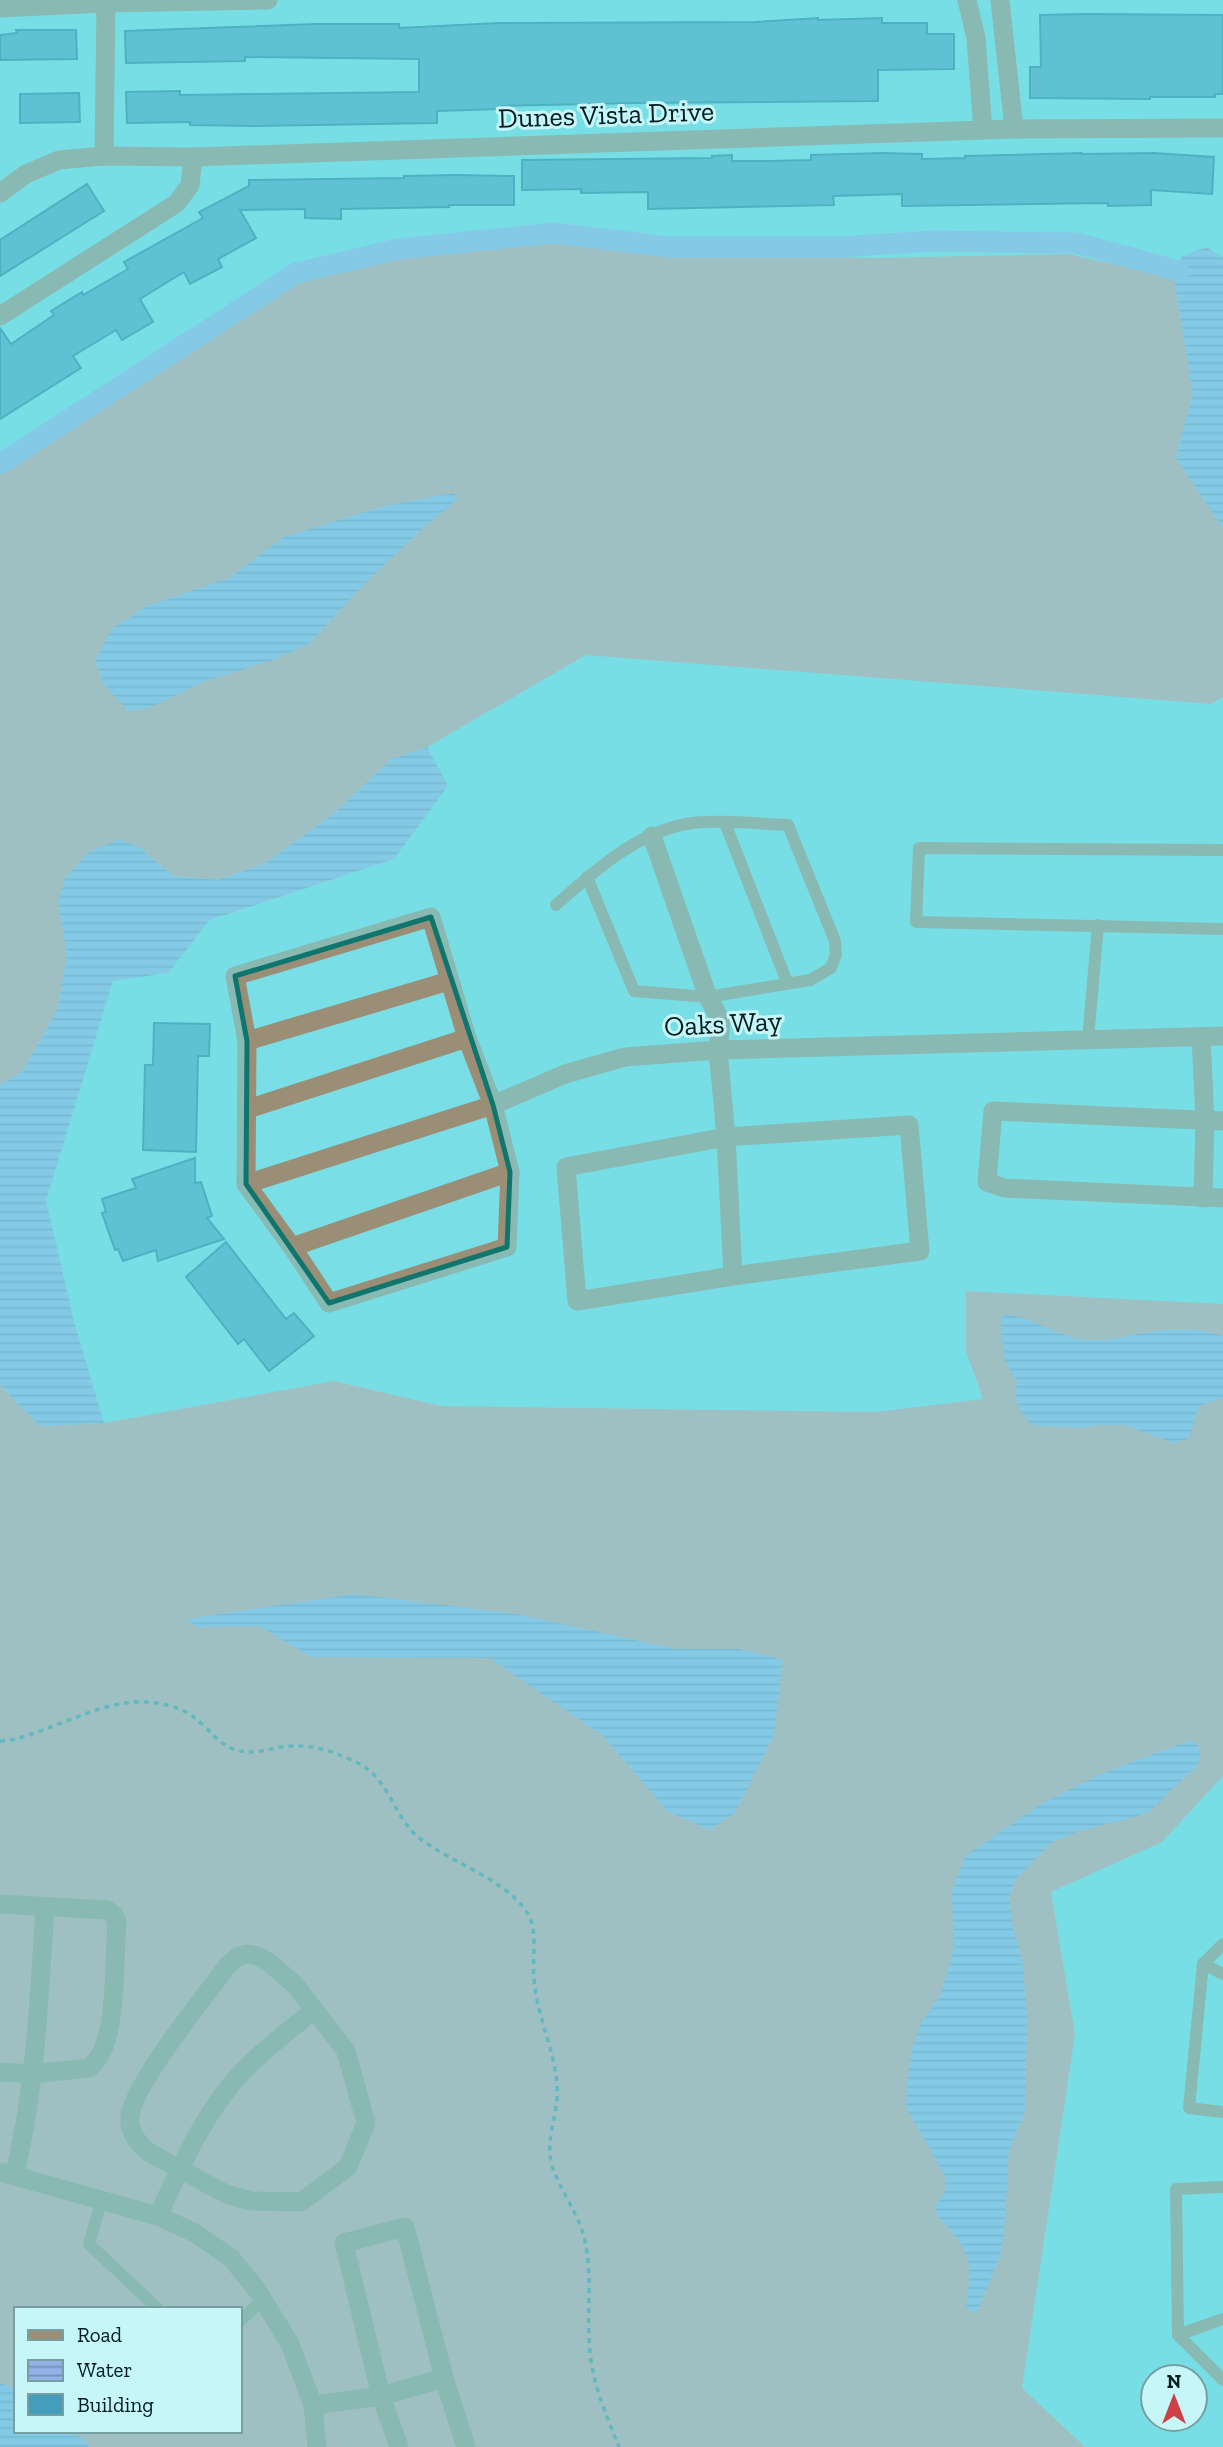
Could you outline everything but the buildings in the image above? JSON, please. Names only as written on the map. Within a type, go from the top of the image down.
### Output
[{"type":"street","points":[[0,8],[268,0]]},
{"type":"street","points":[[967,0],[976,38],[983,130]]},
{"type":"street","points":[[1000,0],[1014,129]]},
{"type":"street","points":[[104,156],[106,3]]},
{"type":"street","name":"Dunes Vista Drive","points":[[0,193],[26,174],[59,160],[104,156],[193,157],[1014,129],[1223,128]]},
{"type":"street","points":[[0,316],[177,203],[190,184],[193,157]]},
{"type":"street","points":[[652,836],[708,998],[721,1021],[718,1050],[726,1138],[733,1276]]},
{"type":"street","points":[[431,917],[467,1038],[493,1105],[510,1172],[507,1247],[329,1303],[246,1184],[247,1041],[235,976],[431,917]]},
{"type":"street","points":[[247,1041],[449,981]]},
{"type":"street","name":"Oaks Way","points":[[246,1184],[493,1105],[565,1074],[625,1058],[718,1050],[1223,1036]]},
{"type":"street","points":[[1201,1037],[1214,1120],[1203,1198]]},
{"type":"street","points":[[248,1109],[467,1038]]},
{"type":"street","points":[[1214,1120],[993,1111],[987,1182],[1004,1188],[1223,1198]]},
{"type":"street","points":[[909,1125],[920,1251],[733,1276],[576,1301],[565,1167],[726,1138],[909,1125]]},
{"type":"street","points":[[292,1247],[510,1172]]},
{"type":"street","points":[[0,1904],[107,1910],[114,1915],[117,1922],[111,2017],[100,2055],[89,2068],[33,2074],[0,2072]]},
{"type":"street","points":[[46,1908],[26,2128],[7,2174],[158,2216],[195,2233],[231,2258],[263,2300],[290,2344],[313,2405],[317,2447]]},
{"type":"street","points":[[239,1956],[258,1956],[270,1963],[295,1985],[313,2011],[346,2052],[366,2123],[348,2167],[301,2202],[251,2202],[226,2194],[150,2153],[139,2144],[132,2133],[130,2117],[133,2102],[173,2038],[228,1965],[239,1956]]},
{"type":"street","points":[[158,2216],[211,2112],[246,2067],[313,2011]]},
{"type":"street","points":[[399,2447],[381,2396],[344,2243],[405,2227],[444,2378],[466,2447]]},
{"type":"street","points":[[313,2405],[381,2396],[444,2378]]},
{"type":"lane","points":[[725,823],[787,982]]},
{"type":"lane","points":[[556,905],[587,877],[637,841],[687,824],[789,825],[835,941],[836,954],[831,968],[810,980],[708,998],[634,991],[587,877]]},
{"type":"lane","points":[[1223,850],[919,848],[916,922],[1223,929]]},
{"type":"lane","points":[[1088,1040],[1098,925]]},
{"type":"lane","points":[[1223,1944],[1203,1964],[1189,2108],[1223,2112]]},
{"type":"lane","points":[[1203,1964],[1223,1974]]},
{"type":"lane","points":[[1223,2188],[1176,2189],[1178,2335],[1223,2380]]},
{"type":"lane","points":[[102,2200],[89,2244],[156,2307]]},
{"type":"lane","points":[[242,2319],[263,2300]]},
{"type":"lane","points":[[1178,2335],[1223,2319]]},
{"type":"path","points":[[0,1741],[21,1737],[111,1706],[143,1702],[164,1704],[184,1711],[221,1742],[237,1751],[258,1752],[293,1746],[337,1754],[375,1774],[406,1823],[418,1836],[495,1884],[526,1910],[532,1923],[537,2003],[555,2066],[557,2087],[550,2132],[551,2160],[578,2216],[586,2242],[592,2365],[598,2391],[620,2447]]},
{"type":"highlighted area","points":[[431,917],[493,1105],[510,1172],[507,1247],[329,1303],[246,1184],[247,1041],[235,976]]},
{"type":"shaded area","points":[[552,240],[667,254],[876,258],[1069,254],[1174,278],[1193,394],[1176,458],[1223,528],[1223,697],[1211,704],[586,655],[427,747],[392,759],[332,815],[266,863],[219,880],[173,876],[140,848],[58,901],[67,954],[58,1009],[23,1071],[0,1085],[0,475],[299,282],[400,256]]},
{"type":"shaded area","points":[[966,1291],[1223,1304],[1223,1776],[1162,1842],[1051,1892],[1075,2034],[1022,2388],[1085,2447],[0,2447],[0,1385],[40,1426],[104,1423],[334,1381],[441,1406],[876,1412],[983,1399],[966,1351]]},
{"type":"water","points":[[1206,247],[1223,257],[1223,528],[1176,458],[1193,394],[1174,278],[1179,270],[1181,256]]},
{"type":"water","points":[[454,493],[457,500],[371,577],[310,643],[276,659],[206,681],[150,707],[129,712],[104,685],[95,661],[112,629],[147,606],[229,578],[284,537],[384,506]]},
{"type":"water","points":[[427,747],[448,786],[394,859],[210,920],[168,973],[113,981],[46,1201],[74,1321],[104,1423],[40,1426],[0,1385],[0,1085],[23,1071],[58,1009],[67,954],[58,901],[65,878],[89,852],[120,839],[140,848],[173,876],[219,880],[266,863],[332,815],[392,759]]},
{"type":"water","points":[[1002,1315],[1014,1316],[1086,1340],[1168,1330],[1195,1330],[1223,1335],[1223,1398],[1200,1405],[1188,1439],[1173,1443],[1125,1425],[1083,1428],[1031,1425],[1021,1412],[1015,1397],[1017,1383],[1005,1360],[1001,1332]]},
{"type":"water","points":[[355,1594],[516,1614],[676,1649],[739,1649],[783,1660],[774,1735],[735,1813],[710,1830],[667,1811],[603,1736],[490,1658],[311,1657],[259,1626],[196,1627],[187,1619]]},
{"type":"water","points":[[1188,1741],[1197,1743],[1200,1756],[1197,1766],[1150,1811],[1079,1831],[1051,1843],[1016,1879],[1009,1898],[1013,1927],[1023,1964],[1027,2020],[1025,2112],[1009,2150],[1004,2235],[1000,2256],[976,2315],[966,2307],[969,2284],[967,2257],[957,2239],[940,2219],[935,2206],[945,2191],[945,2176],[906,2107],[911,2053],[920,2025],[941,1994],[954,1949],[952,1892],[965,1856],[1044,1802],[1098,1775]]},
{"type":"water","points":[[0,2383],[14,2388],[14,2433],[69,2433],[90,2447],[0,2447]]},
{"type":"waterway","points":[[0,464],[296,273],[398,249],[554,233],[668,247],[837,247],[933,241],[1077,243],[1179,271]]}]
